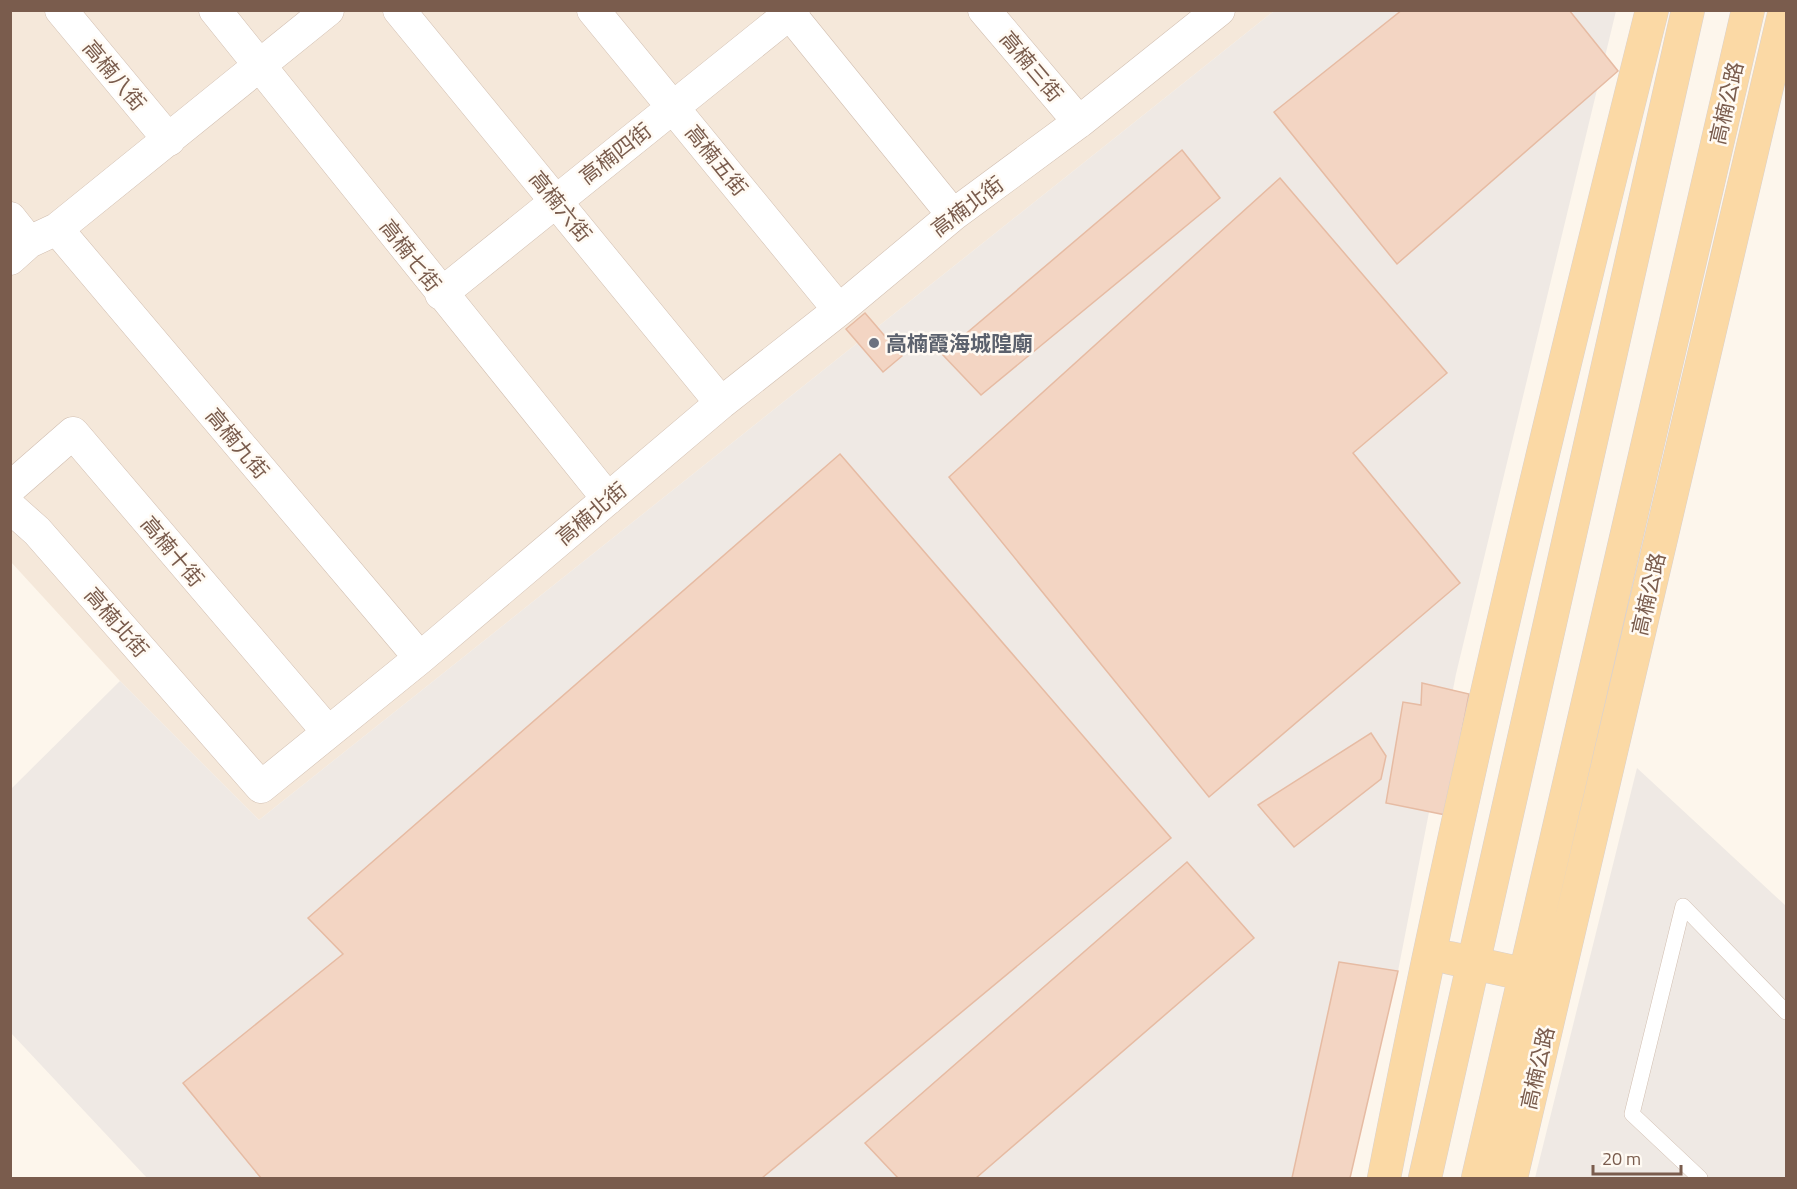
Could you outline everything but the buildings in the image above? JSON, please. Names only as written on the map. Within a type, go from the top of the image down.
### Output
[{"type":"main road","points":[[1384,1179],[1428,953],[1589,261],[1652,10]]},
{"type":"main road","points":[[1425,1179],[1688,10]]},
{"type":"main road","name":"高楠公路","points":[[1478,1179],[1748,10]]},
{"type":"main road","name":"高楠公路","points":[[1511,1179],[1785,10]]},
{"type":"main road","points":[[1428,953],[1557,981]]},
{"type":"street","name":"高楠八街","points":[[61,10],[169,140]]},
{"type":"street","name":"高楠七街","points":[[215,10],[608,499]]},
{"type":"street","points":[[17,240],[57,229],[328,10]]},
{"type":"street","name":"高楠六街","points":[[399,10],[721,403]]},
{"type":"street","name":"高楠五街","points":[[593,10],[839,310]]},
{"type":"street","name":"高楠三街","points":[[984,10],[1079,122]]},
{"type":"street","name":"高楠四街","points":[[441,294],[792,12],[953,214]]},
{"type":"street","name":"高楠北街","points":[[10,507],[37,531],[261,787],[420,658],[721,403],[839,310],[953,214],[1079,122],[1202,16]]},
{"type":"street","name":"高楠九街","points":[[57,229],[420,658]]},
{"type":"street","name":"高楠十街","points":[[10,489],[73,433],[328,732]]},
{"type":"lane","points":[[1700,1179],[1632,1114],[1683,906],[1786,1012]]},
{"type":"shaded area","points":[[11,11],[1274,11],[259,820],[120,681],[11,562]]},
{"type":"shaded area","points":[[1274,11],[1616,11],[1456,674],[1398,971],[1350,1178],[147,1178],[11,1033],[11,789],[120,681],[259,820]]},
{"type":"shaded area","points":[[1637,768],[1786,906],[1786,1178],[1535,1178]]},
{"type":"place","name":"高楠霞海城隍廟","points":[[874,343]]}]
